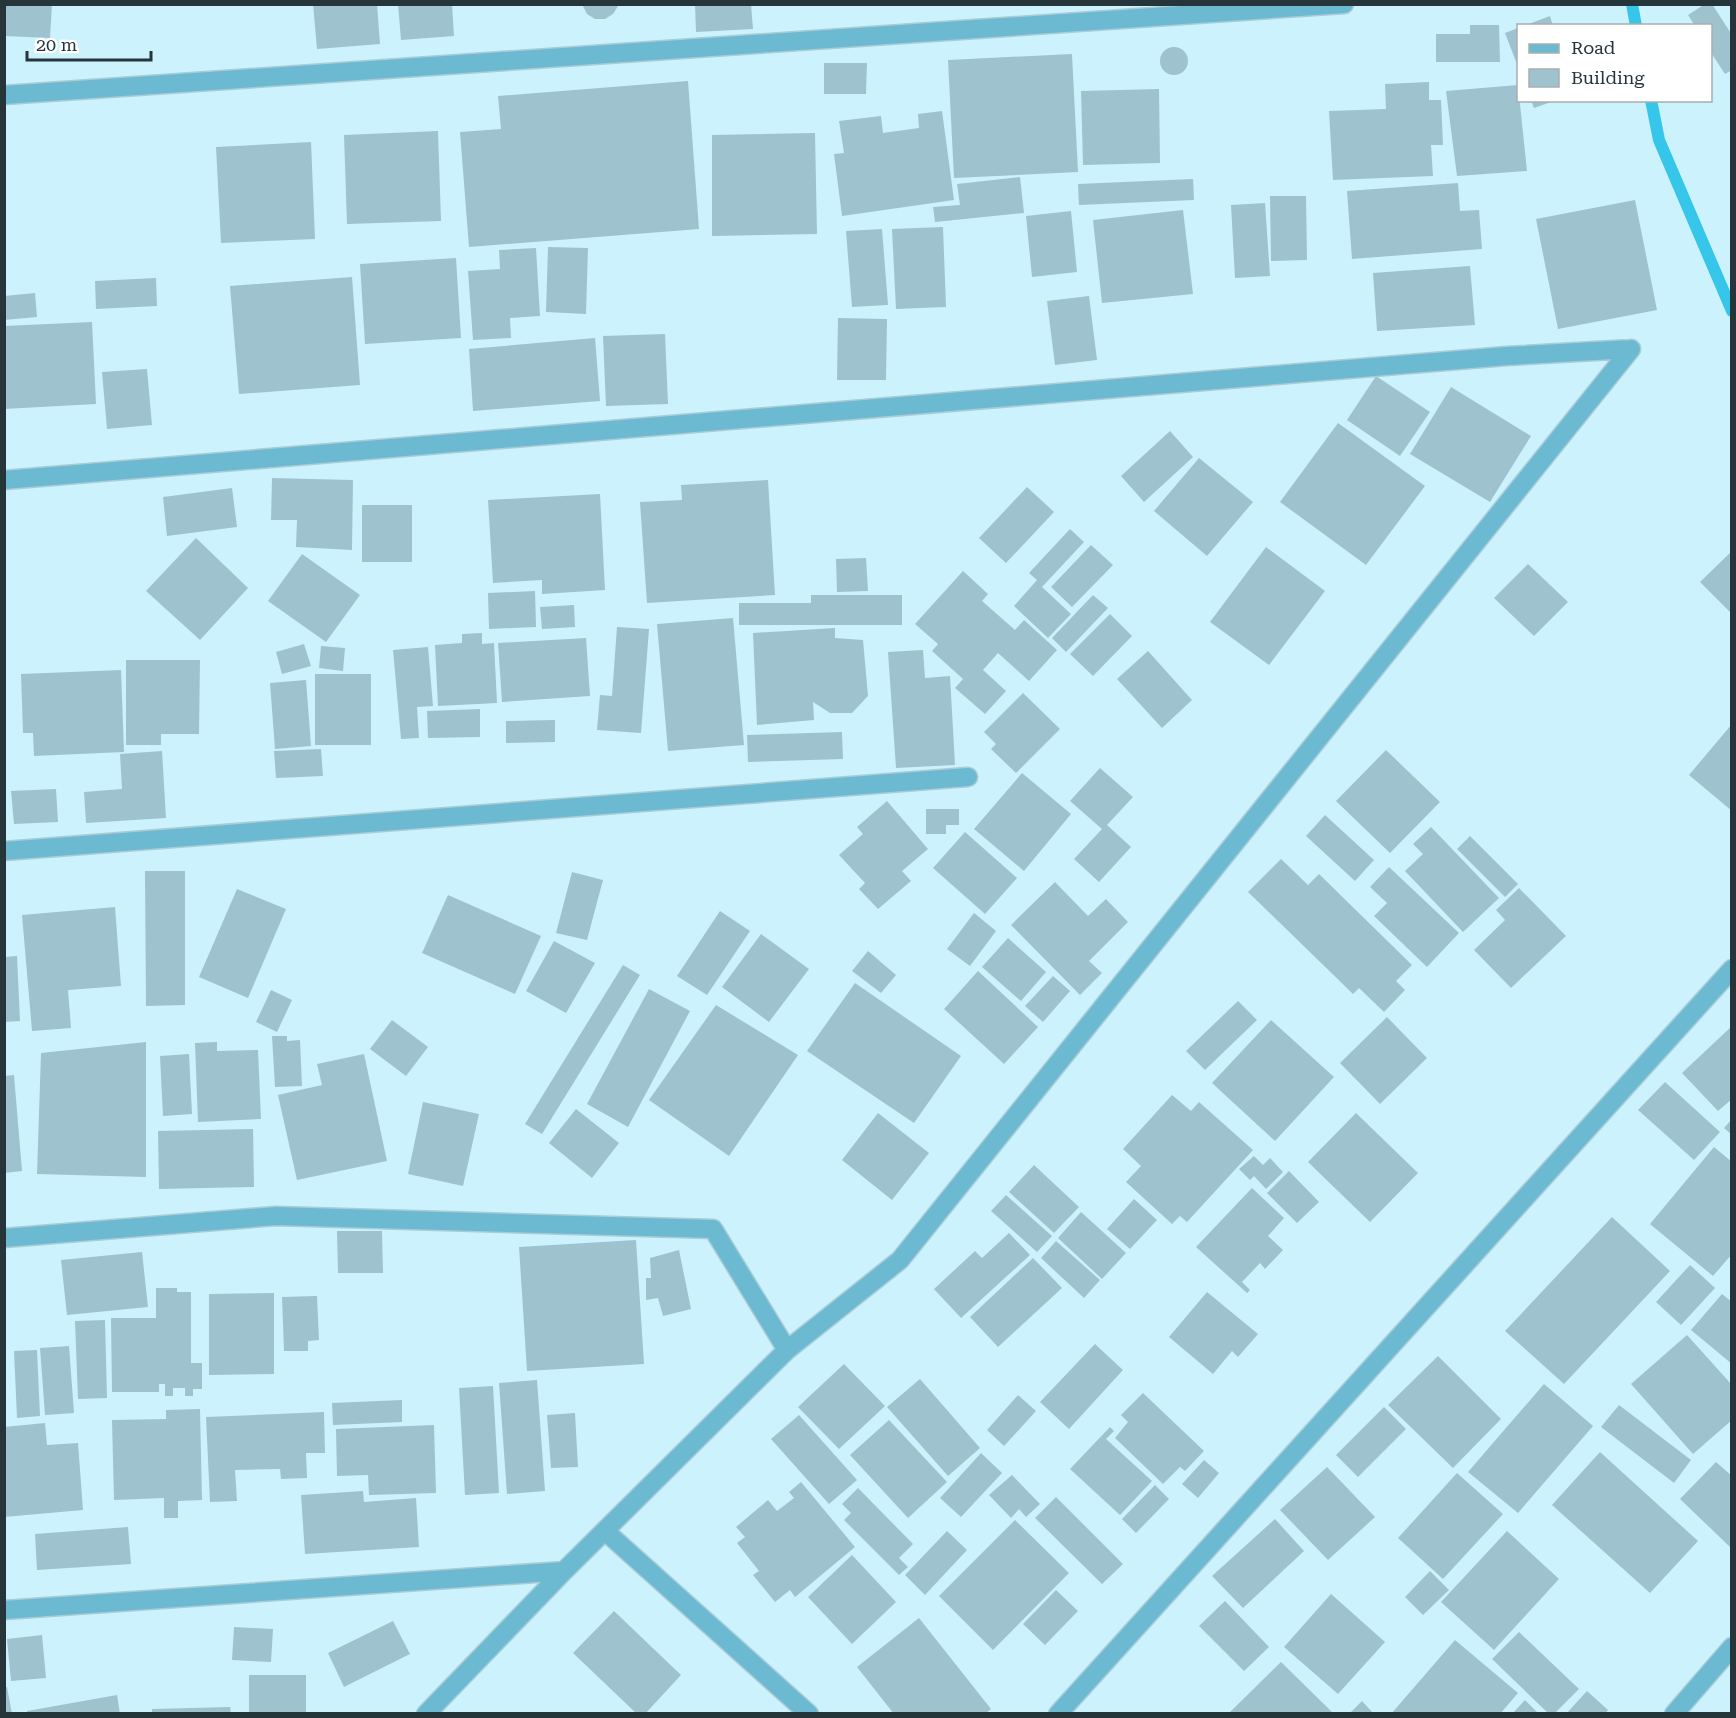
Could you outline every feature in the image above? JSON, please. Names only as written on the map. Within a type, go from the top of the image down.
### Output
[{"type":"street","points":[[4,95],[1344,4]]},
{"type":"street","points":[[4,480],[1507,356],[1631,349],[900,1260],[788,1350],[564,1571],[426,1713]]},
{"type":"street","points":[[4,851],[968,777]]},
{"type":"street","points":[[1058,1713],[1731,969]]},
{"type":"street","points":[[4,1238],[276,1216],[713,1229],[788,1350]]},
{"type":"street","points":[[605,1531],[809,1713]]},
{"type":"street","points":[[4,1610],[564,1571]]},
{"type":"street","points":[[1674,1713],[1731,1647]]},
{"type":"building","points":[[4,4],[52,4],[50,38],[4,36]]},
{"type":"building","points":[[313,4],[377,4],[380,44],[317,49]]},
{"type":"building","points":[[398,4],[452,4],[454,36],[401,40]]},
{"type":"building","points":[[582,4],[618,4],[618,6],[613,14],[605,19],[595,19],[587,14]]},
{"type":"building","points":[[695,4],[751,4],[753,29],[696,32]]},
{"type":"building","points":[[1705,4],[1712,4],[1732,35],[1732,70],[1725,74],[1712,54],[1712,24],[1694,24],[1688,15]]},
{"type":"building","points":[[1550,16],[1552,24],[1529,24]]},
{"type":"building","points":[[1470,25],[1499,25],[1500,62],[1436,62],[1436,34],[1470,34]]},
{"type":"building","points":[[1517,28],[1517,64],[1505,33]]},
{"type":"building","points":[[1174,47],[1184,51],[1188,61],[1184,71],[1174,75],[1164,71],[1160,61],[1164,51]]},
{"type":"building","points":[[1072,54],[1078,172],[954,178],[948,60]]},
{"type":"building","points":[[824,63],[867,63],[866,94],[824,94]]},
{"type":"building","points":[[688,81],[699,229],[469,247],[460,132],[501,129],[498,96]]},
{"type":"building","points":[[1429,82],[1429,100],[1441,100],[1443,145],[1431,145],[1433,176],[1333,180],[1329,111],[1386,109],[1385,84]]},
{"type":"building","points":[[1517,85],[1517,102],[1520,102],[1527,171],[1457,176],[1446,91]]},
{"type":"building","points":[[1159,89],[1160,163],[1083,165],[1081,91]]},
{"type":"building","points":[[1532,102],[1551,102],[1534,108]]},
{"type":"building","points":[[942,111],[954,200],[842,216],[834,154],[844,153],[839,121],[881,116],[883,133],[919,128],[918,114]]},
{"type":"building","points":[[438,131],[441,221],[347,224],[344,135]]},
{"type":"building","points":[[815,133],[817,234],[712,236],[712,135]]},
{"type":"building","points":[[311,142],[315,239],[221,243],[216,147]]},
{"type":"building","points":[[1020,177],[1024,213],[935,222],[933,207],[960,205],[957,184]]},
{"type":"building","points":[[1193,179],[1194,200],[1079,205],[1078,184]]},
{"type":"building","points":[[1458,183],[1460,211],[1479,210],[1482,249],[1352,259],[1347,191]]},
{"type":"building","points":[[1270,196],[1306,196],[1307,260],[1271,261]]},
{"type":"building","points":[[1635,200],[1657,310],[1558,329],[1536,219]]},
{"type":"building","points":[[1265,203],[1270,276],[1235,278],[1231,205]]},
{"type":"building","points":[[1183,210],[1193,294],[1102,303],[1093,220]]},
{"type":"building","points":[[1071,211],[1077,272],[1032,277],[1026,216]]},
{"type":"building","points":[[943,227],[946,307],[896,309],[892,229]]},
{"type":"building","points":[[882,229],[888,305],[852,307],[846,231]]},
{"type":"building","points":[[548,247],[588,248],[586,314],[546,312]]},
{"type":"building","points":[[536,248],[540,316],[510,318],[511,338],[473,340],[468,271],[500,269],[499,250]]},
{"type":"building","points":[[456,258],[461,338],[365,344],[360,264]]},
{"type":"building","points":[[1470,266],[1475,325],[1377,331],[1373,273]]},
{"type":"building","points":[[352,277],[360,385],[239,394],[230,286]]},
{"type":"building","points":[[156,278],[157,306],[96,309],[95,281]]},
{"type":"building","points":[[35,293],[37,317],[4,320],[4,296]]},
{"type":"building","points":[[1089,296],[1097,360],[1055,365],[1047,301]]},
{"type":"building","points":[[838,318],[887,319],[886,380],[837,380]]},
{"type":"building","points":[[92,322],[96,404],[4,409],[4,326]]},
{"type":"building","points":[[665,334],[668,404],[606,406],[603,336]]},
{"type":"building","points":[[595,338],[600,401],[473,411],[469,349]]},
{"type":"building","points":[[147,369],[152,425],[107,429],[102,372]]},
{"type":"building","points":[[1376,376],[1430,412],[1400,456],[1347,420]]},
{"type":"building","points":[[1451,387],[1531,436],[1490,502],[1410,454]]},
{"type":"building","points":[[1338,423],[1425,486],[1366,565],[1280,502]]},
{"type":"building","points":[[1170,431],[1193,457],[1144,502],[1121,476]]},
{"type":"building","points":[[1199,458],[1253,502],[1207,556],[1154,511]]},
{"type":"building","points":[[272,478],[353,480],[352,550],[296,547],[297,520],[271,520]]},
{"type":"building","points":[[768,480],[775,595],[647,603],[640,502],[682,500],[681,485]]},
{"type":"building","points":[[1027,487],[1054,512],[1006,563],[979,538]]},
{"type":"building","points":[[232,488],[237,527],[167,536],[163,497]]},
{"type":"building","points":[[600,494],[605,590],[542,594],[542,580],[493,583],[488,500]]},
{"type":"building","points":[[362,505],[412,505],[412,562],[362,562]]},
{"type":"building","points":[[1070,529],[1084,542],[1042,587],[1071,614],[1048,638],[1014,606],[1037,580],[1029,573]]},
{"type":"building","points":[[196,538],[248,588],[200,640],[146,591]]},
{"type":"building","points":[[1091,545],[1113,565],[1072,607],[1051,587]]},
{"type":"building","points":[[1266,547],[1325,591],[1269,665],[1210,622]]},
{"type":"building","points":[[1732,551],[1732,614],[1700,582]]},
{"type":"building","points":[[302,554],[360,595],[326,642],[268,601]]},
{"type":"building","points":[[866,558],[868,591],[837,592],[836,559]]},
{"type":"building","points":[[1528,564],[1568,602],[1534,636],[1494,598]]},
{"type":"building","points":[[963,571],[988,594],[982,601],[1015,630],[1024,620],[1057,650],[1029,681],[998,653],[983,670],[1006,691],[985,714],[955,688],[963,679],[932,651],[938,644],[915,624]]},
{"type":"building","points":[[535,591],[536,627],[489,629],[488,593]]},
{"type":"building","points":[[811,595],[902,595],[902,625],[739,625],[739,603],[811,603]]},
{"type":"building","points":[[1093,595],[1108,608],[1066,652],[1052,638]]},
{"type":"building","points":[[574,605],[575,627],[542,629],[540,607]]},
{"type":"building","points":[[1110,614],[1132,636],[1093,676],[1070,654]]},
{"type":"building","points":[[733,618],[744,745],[668,751],[657,624]]},
{"type":"building","points":[[617,627],[649,629],[641,733],[597,730],[600,695],[612,696]]},
{"type":"building","points":[[835,628],[835,638],[863,640],[868,696],[852,713],[830,713],[813,702],[814,720],[757,725],[753,633]]},
{"type":"building","points":[[482,633],[482,644],[494,643],[497,703],[438,706],[435,645],[462,643],[462,634]]},
{"type":"building","points":[[586,638],[590,696],[502,702],[498,643]]},
{"type":"building","points":[[304,644],[311,666],[282,674],[276,652]]},
{"type":"building","points":[[321,646],[345,648],[343,671],[319,668]]},
{"type":"building","points":[[428,647],[433,706],[417,707],[419,738],[401,739],[393,650]]},
{"type":"building","points":[[923,650],[925,678],[950,676],[955,765],[896,768],[888,652]]},
{"type":"building","points":[[1148,651],[1192,700],[1162,728],[1117,679]]},
{"type":"building","points":[[126,660],[200,660],[199,734],[161,734],[161,745],[126,745]]},
{"type":"building","points":[[121,670],[124,752],[34,756],[33,733],[23,733],[21,674]]},
{"type":"building","points":[[315,674],[371,674],[371,745],[315,745]]},
{"type":"building","points":[[306,680],[311,746],[275,749],[270,683]]},
{"type":"building","points":[[1023,693],[1060,729],[1016,773],[991,749],[996,744],[984,732]]},
{"type":"building","points":[[480,709],[480,737],[428,738],[427,711]]},
{"type":"building","points":[[555,720],[555,742],[506,743],[506,721]]},
{"type":"building","points":[[1732,724],[1732,811],[1689,775]]},
{"type":"building","points":[[842,732],[843,759],[748,762],[747,735]]},
{"type":"building","points":[[321,749],[323,776],[276,778],[274,751]]},
{"type":"building","points":[[1386,750],[1440,802],[1390,853],[1336,801]]},
{"type":"building","points":[[162,751],[166,818],[86,823],[84,792],[122,789],[120,754]]},
{"type":"building","points":[[1100,768],[1133,797],[1107,825],[1131,847],[1099,882],[1074,859],[1102,829],[1070,801]]},
{"type":"building","points":[[1022,773],[1071,814],[1024,871],[974,829]]},
{"type":"building","points":[[56,789],[58,822],[14,824],[11,791]]},
{"type":"building","points":[[887,801],[928,849],[902,871],[911,881],[878,909],[859,889],[865,883],[839,855],[863,834],[857,827]]},
{"type":"building","points":[[926,809],[959,809],[959,825],[946,825],[946,834],[926,834]]},
{"type":"building","points":[[1325,815],[1374,860],[1355,881],[1306,836]]},
{"type":"building","points":[[1431,827],[1499,898],[1463,932],[1405,871],[1423,854],[1413,844]]},
{"type":"building","points":[[965,832],[1017,878],[985,914],[933,868]]},
{"type":"building","points":[[1470,836],[1518,884],[1505,897],[1457,849]]},
{"type":"building","points":[[1281,859],[1308,885],[1319,874],[1412,965],[1396,981],[1405,990],[1384,1012],[1359,988],[1353,994],[1248,892]]},
{"type":"building","points":[[1389,867],[1459,933],[1427,967],[1374,916],[1387,903],[1370,887]]},
{"type":"building","points":[[145,871],[185,871],[185,1005],[146,1006]]},
{"type":"building","points":[[572,872],[603,880],[587,940],[556,933]]},
{"type":"building","points":[[1055,882],[1088,916],[1106,899],[1128,922],[1089,961],[1102,973],[1080,995],[1011,925]]},
{"type":"building","points":[[1519,888],[1566,936],[1511,988],[1474,950],[1505,920],[1496,910]]},
{"type":"building","points":[[237,889],[286,909],[248,998],[199,977]]},
{"type":"building","points":[[448,895],[541,936],[515,994],[422,953]]},
{"type":"building","points":[[115,907],[121,986],[68,990],[71,1028],[32,1031],[22,915]]},
{"type":"building","points":[[720,911],[750,931],[707,995],[677,976]]},
{"type":"building","points":[[974,913],[996,931],[970,966],[947,949]]},
{"type":"building","points":[[761,934],[809,969],[769,1022],[722,987]]},
{"type":"building","points":[[1008,938],[1046,972],[1021,1001],[982,967]]},
{"type":"building","points":[[554,941],[595,963],[566,1013],[526,991]]},
{"type":"building","points":[[868,951],[896,975],[881,993],[852,971]]},
{"type":"building","points":[[17,956],[20,1021],[4,1022],[4,957]]},
{"type":"building","points":[[623,965],[640,975],[542,1134],[525,1124]]},
{"type":"building","points":[[978,971],[1038,1027],[1004,1064],[944,1009]]},
{"type":"building","points":[[1053,976],[1070,991],[1043,1022],[1025,1006]]},
{"type":"building","points":[[855,983],[961,1056],[914,1123],[807,1051]]},
{"type":"building","points":[[649,989],[690,1011],[628,1127],[587,1104]]},
{"type":"building","points":[[271,990],[292,1000],[277,1032],[256,1022]]},
{"type":"building","points":[[1238,1001],[1257,1020],[1205,1070],[1186,1051]]},
{"type":"building","points":[[716,1005],[798,1055],[729,1156],[649,1100]]},
{"type":"building","points":[[1387,1017],[1427,1058],[1380,1104],[1340,1063]]},
{"type":"building","points":[[392,1020],[428,1047],[406,1076],[370,1049]]},
{"type":"building","points":[[1271,1020],[1334,1077],[1275,1141],[1212,1083]]},
{"type":"building","points":[[1732,1026],[1732,1099],[1718,1111],[1682,1073]]},
{"type":"building","points":[[272,1036],[287,1036],[287,1041],[300,1040],[302,1086],[275,1087]]},
{"type":"building","points":[[146,1042],[146,1177],[37,1174],[41,1053]]},
{"type":"building","points":[[217,1042],[217,1051],[258,1050],[261,1119],[198,1122],[195,1043]]},
{"type":"building","points":[[189,1054],[192,1114],[163,1116],[160,1056]]},
{"type":"building","points":[[364,1054],[387,1161],[297,1180],[278,1095],[322,1085],[317,1064]]},
{"type":"building","points":[[14,1075],[22,1171],[4,1173],[4,1076]]},
{"type":"building","points":[[1665,1082],[1720,1132],[1694,1160],[1638,1110]]},
{"type":"building","points":[[1172,1095],[1191,1111],[1199,1102],[1253,1150],[1187,1222],[1180,1216],[1172,1224],[1126,1182],[1141,1166],[1123,1149]]},
{"type":"building","points":[[423,1102],[479,1114],[463,1186],[408,1174]]},
{"type":"building","points":[[576,1109],[619,1143],[592,1178],[549,1143]]},
{"type":"building","points":[[878,1113],[929,1153],[892,1200],[842,1160]]},
{"type":"building","points":[[1356,1113],[1418,1173],[1370,1222],[1308,1162]]},
{"type":"building","points":[[1732,1119],[1732,1135],[1724,1128]]},
{"type":"building","points":[[253,1129],[254,1187],[159,1189],[158,1131]]},
{"type":"building","points":[[1714,1147],[1732,1162],[1732,1254],[1713,1276],[1650,1224]]},
{"type":"building","points":[[1254,1156],[1263,1165],[1270,1158],[1283,1172],[1266,1189],[1254,1176],[1250,1180],[1239,1169]]},
{"type":"building","points":[[1034,1165],[1079,1207],[1054,1233],[1009,1192]]},
{"type":"building","points":[[1289,1171],[1319,1202],[1297,1223],[1267,1193]]},
{"type":"building","points":[[1252,1188],[1284,1218],[1268,1236],[1283,1250],[1265,1269],[1260,1263],[1242,1282],[1250,1290],[1247,1293],[1196,1247]]},
{"type":"building","points":[[1006,1195],[1052,1236],[1037,1252],[991,1211]]},
{"type":"building","points":[[1134,1199],[1157,1220],[1130,1249],[1107,1229]]},
{"type":"building","points":[[1081,1212],[1126,1253],[1102,1279],[1058,1238]]},
{"type":"building","points":[[1612,1217],[1670,1271],[1564,1384],[1505,1331]]},
{"type":"building","points":[[337,1231],[382,1231],[383,1273],[338,1273]]},
{"type":"building","points":[[1009,1233],[1030,1255],[961,1318],[934,1289],[975,1251],[982,1258]]},
{"type":"building","points":[[636,1240],[644,1364],[527,1371],[519,1247]]},
{"type":"building","points":[[1056,1241],[1100,1280],[1084,1298],[1041,1258]]},
{"type":"building","points":[[679,1250],[691,1309],[663,1316],[658,1298],[646,1300],[646,1278],[651,1278],[650,1258]]},
{"type":"building","points":[[142,1252],[148,1307],[67,1315],[61,1260]]},
{"type":"building","points":[[1033,1258],[1062,1288],[998,1347],[970,1317]]},
{"type":"building","points":[[1690,1265],[1715,1288],[1681,1325],[1656,1302]]},
{"type":"building","points":[[156,1288],[177,1288],[177,1292],[191,1292],[191,1363],[202,1363],[202,1389],[193,1389],[193,1396],[185,1396],[185,1388],[173,1388],[173,1396],[165,1396],[165,1384],[159,1384],[159,1392],[112,1392],[111,1318],[156,1318]]},
{"type":"building","points":[[1207,1292],[1258,1334],[1238,1357],[1232,1351],[1213,1374],[1169,1337]]},
{"type":"building","points":[[274,1293],[274,1374],[209,1375],[209,1294]]},
{"type":"building","points":[[1722,1294],[1732,1302],[1732,1364],[1691,1330]]},
{"type":"building","points":[[317,1296],[319,1340],[308,1341],[308,1351],[284,1351],[282,1297]]},
{"type":"building","points":[[105,1320],[107,1398],[78,1399],[75,1321]]},
{"type":"building","points":[[1687,1335],[1732,1385],[1732,1420],[1693,1454],[1631,1384]]},
{"type":"building","points":[[1095,1344],[1123,1370],[1069,1429],[1040,1402]]},
{"type":"building","points":[[69,1346],[74,1413],[45,1415],[40,1348]]},
{"type":"building","points":[[37,1350],[40,1416],[17,1418],[14,1351]]},
{"type":"building","points":[[1438,1356],[1501,1419],[1453,1468],[1388,1405]]},
{"type":"building","points":[[844,1364],[885,1406],[839,1449],[798,1407]]},
{"type":"building","points":[[920,1379],[980,1448],[948,1476],[887,1407]]},
{"type":"building","points":[[537,1380],[545,1491],[507,1494],[499,1383]]},
{"type":"building","points":[[1544,1384],[1593,1426],[1518,1513],[1468,1472]]},
{"type":"building","points":[[493,1386],[499,1493],[465,1495],[459,1388]]},
{"type":"building","points":[[1143,1393],[1204,1451],[1185,1471],[1180,1467],[1163,1484],[1115,1438],[1128,1422],[1121,1415]]},
{"type":"building","points":[[1018,1395],[1036,1411],[1004,1446],[987,1430]]},
{"type":"building","points":[[402,1400],[402,1422],[333,1425],[332,1403]]},
{"type":"building","points":[[1619,1405],[1691,1460],[1674,1483],[1601,1427]]},
{"type":"building","points":[[1384,1407],[1406,1429],[1358,1477],[1336,1455]]},
{"type":"building","points":[[200,1409],[202,1500],[178,1501],[178,1518],[164,1518],[164,1498],[114,1500],[112,1420],[166,1419],[166,1410]]},
{"type":"building","points":[[324,1412],[325,1453],[306,1453],[307,1478],[281,1479],[280,1469],[235,1470],[237,1501],[210,1502],[206,1417]]},
{"type":"building","points":[[575,1413],[578,1467],[551,1468],[547,1415]]},
{"type":"building","points":[[799,1415],[857,1480],[829,1504],[771,1439]]},
{"type":"building","points":[[889,1420],[947,1482],[908,1518],[850,1455]]},
{"type":"building","points":[[45,1423],[47,1445],[78,1443],[83,1510],[4,1517],[4,1427]]},
{"type":"building","points":[[434,1425],[436,1493],[369,1495],[368,1475],[337,1476],[336,1429]]},
{"type":"building","points":[[1110,1427],[1114,1431],[1106,1439],[1152,1481],[1120,1515],[1070,1469]]},
{"type":"building","points":[[1600,1452],[1698,1541],[1650,1593],[1552,1505]]},
{"type":"building","points":[[981,1453],[1002,1473],[961,1517],[940,1498]]},
{"type":"building","points":[[1204,1460],[1219,1473],[1198,1498],[1182,1484]]},
{"type":"building","points":[[1716,1462],[1732,1476],[1730,1547],[1680,1499]]},
{"type":"building","points":[[1327,1467],[1375,1517],[1328,1560],[1280,1510]]},
{"type":"building","points":[[1457,1473],[1503,1514],[1443,1579],[1398,1538]]},
{"type":"building","points":[[1012,1475],[1040,1504],[1026,1517],[1019,1509],[1011,1518],[989,1495]]},
{"type":"building","points":[[801,1482],[855,1547],[795,1597],[790,1590],[775,1602],[753,1575],[759,1571],[737,1543],[745,1537],[736,1527],[768,1500],[777,1511],[794,1498],[789,1492]]},
{"type":"building","points":[[1155,1485],[1169,1499],[1136,1533],[1122,1519]]},
{"type":"building","points":[[858,1488],[913,1544],[899,1558],[908,1567],[899,1575],[844,1520],[851,1513],[842,1504]]},
{"type":"building","points":[[363,1491],[364,1502],[416,1498],[419,1547],[305,1554],[301,1495]]},
{"type":"building","points":[[1056,1497],[1123,1564],[1102,1584],[1035,1518]]},
{"type":"building","points":[[1275,1519],[1304,1551],[1243,1608],[1212,1576]]},
{"type":"building","points":[[1015,1520],[1069,1573],[993,1650],[939,1596]]},
{"type":"building","points":[[128,1527],[131,1564],[37,1570],[35,1534]]},
{"type":"building","points":[[947,1531],[967,1550],[925,1595],[905,1575]]},
{"type":"building","points":[[1507,1531],[1559,1579],[1494,1650],[1441,1602]]},
{"type":"building","points":[[852,1555],[896,1602],[852,1644],[808,1597]]},
{"type":"building","points":[[1430,1571],[1449,1590],[1423,1615],[1405,1597]]},
{"type":"building","points":[[1056,1590],[1078,1611],[1045,1645],[1023,1624]]},
{"type":"building","points":[[1331,1594],[1385,1642],[1338,1694],[1284,1647]]},
{"type":"building","points":[[1225,1601],[1269,1647],[1244,1671],[1199,1626]]},
{"type":"building","points":[[614,1611],[681,1675],[645,1714],[637,1714],[573,1653]]},
{"type":"building","points":[[919,1618],[991,1709],[985,1714],[894,1714],[857,1667]]},
{"type":"building","points":[[393,1621],[410,1654],[344,1687],[328,1653]]},
{"type":"building","points":[[234,1627],[273,1629],[271,1662],[232,1660]]},
{"type":"building","points":[[1519,1632],[1579,1689],[1554,1714],[1549,1714],[1492,1659]]},
{"type":"building","points":[[42,1635],[46,1678],[11,1681],[7,1639]]},
{"type":"building","points":[[1455,1640],[1518,1693],[1500,1714],[1391,1714]]},
{"type":"building","points":[[1281,1662],[1332,1712],[1330,1714],[1228,1714]]},
{"type":"building","points":[[249,1675],[306,1675],[306,1714],[249,1714]]},
{"type":"building","points":[[4,1687],[7,1687],[12,1714],[4,1714]]},
{"type":"building","points":[[1587,1691],[1608,1710],[1605,1714],[1566,1714]]},
{"type":"building","points":[[117,1695],[120,1714],[27,1714],[27,1711]]},
{"type":"building","points":[[1525,1700],[1539,1714],[1512,1714]]},
{"type":"building","points":[[1362,1701],[1374,1714],[1349,1714]]},
{"type":"building","points":[[230,1707],[231,1714],[152,1714],[152,1709]]},
{"type":"waterway","points":[[1632,4],[1636,24]]},
{"type":"waterway","points":[[1651,102],[1659,140],[1732,311]]}]
